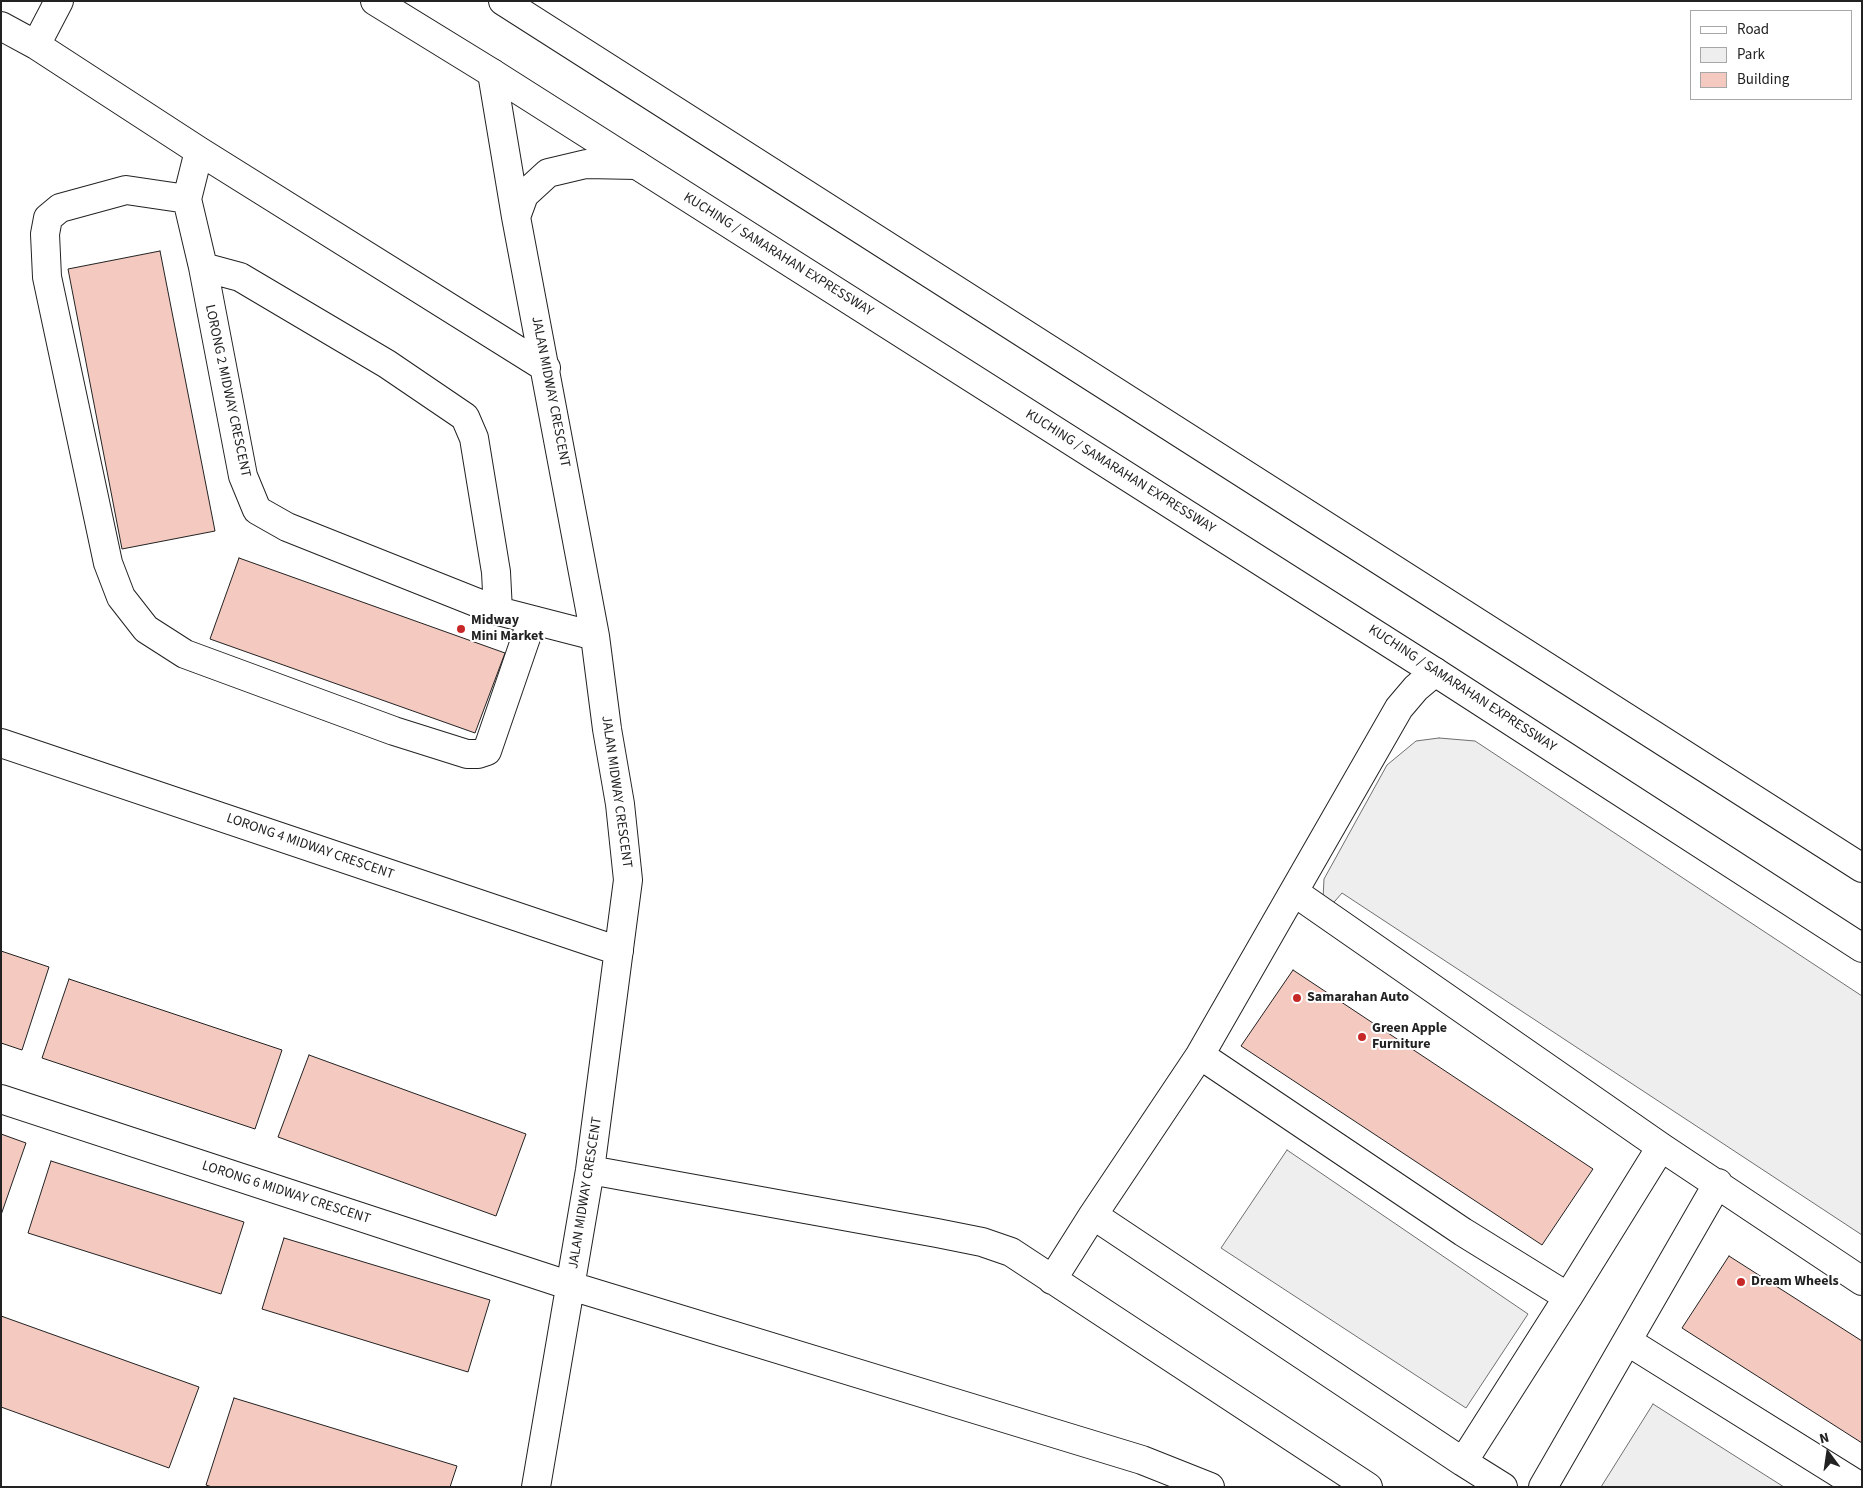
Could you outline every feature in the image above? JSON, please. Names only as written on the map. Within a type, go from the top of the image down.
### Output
[{"type":"main road","points":[[36,45],[59,1]]},
{"type":"main road","name":"KUCHING / SAMARAHAN EXPRESSWAY","points":[[375,1],[492,73],[1435,672],[1862,948]]},
{"type":"main road","points":[[503,1],[1862,868]]},
{"type":"main road","points":[[1,26],[36,45],[199,151],[546,368]]},
{"type":"main road","name":"JALAN MIDWAY CRESCENT","points":[[492,73],[516,217],[546,368],[595,636],[607,729],[620,804],[628,880],[590,1170],[536,1487]]},
{"type":"main road","name":"LORONG 2 MIDWAY CRESCENT","points":[[199,151],[187,199],[243,476],[257,510],[286,527],[498,611],[595,636]]},
{"type":"main road","points":[[516,217],[524,195],[548,173],[586,164],[637,165]]},
{"type":"main road","points":[[187,199],[133,191],[119,192],[60,208],[48,218],[44,234],[47,277],[108,563],[121,597],[146,629],[185,654],[394,730],[467,754],[478,754],[487,751],[532,620]]},
{"type":"main road","points":[[202,267],[240,277],[387,364],[465,417],[474,438],[496,572],[498,611]]},
{"type":"main road","points":[[1052,1280],[1200,1055],[1399,708],[1416,688],[1435,672]]},
{"type":"main road","name":"LORONG 4 MIDWAY CRESCENT","points":[[1,744],[619,951]]},
{"type":"main road","points":[[1294,892],[1661,1147],[1718,1183],[1862,1281]]},
{"type":"main road","points":[[1200,1055],[1463,1232],[1568,1297]]},
{"type":"main road","name":"LORONG 6 MIDWAY CRESCENT","points":[[1,1099],[571,1286],[1132,1457],[1210,1487]]},
{"type":"main road","points":[[1463,1462],[1661,1147]]},
{"type":"main road","points":[[590,1170],[937,1232],[982,1242],[1011,1252],[1368,1487]]},
{"type":"main road","points":[[1543,1487],[1718,1183]]},
{"type":"main road","points":[[1093,1215],[1503,1487]]},
{"type":"main road","points":[[1627,1342],[1861,1487]]},
{"type":"green space","points":[[1439,738],[1475,741],[1862,996],[1862,1235],[1342,893],[1328,909],[1323,899],[1324,879],[1387,765],[1416,741]]},
{"type":"green space","points":[[1287,1150],[1528,1314],[1466,1408],[1221,1248]]},
{"type":"green space","points":[[1653,1404],[1784,1487],[1601,1487]]},
{"type":"building","points":[[160,251],[215,531],[122,549],[68,269]]},
{"type":"building","points":[[239,558],[505,653],[475,733],[210,639]]},
{"type":"building","points":[[1,951],[49,967],[22,1050],[1,1043]]},
{"type":"building","points":[[1293,970],[1593,1169],[1542,1245],[1241,1046]]},
{"type":"building","points":[[69,979],[282,1050],[255,1129],[42,1058]]},
{"type":"building","points":[[309,1055],[526,1134],[496,1216],[278,1137]]},
{"type":"building","points":[[1,1134],[26,1143],[1,1215]]},
{"type":"building","points":[[51,1161],[244,1222],[221,1294],[28,1233]]},
{"type":"building","points":[[284,1238],[490,1300],[468,1372],[262,1309]]},
{"type":"building","points":[[1729,1256],[1862,1341],[1862,1443],[1682,1328]]},
{"type":"building","points":[[1,1316],[199,1387],[169,1468],[1,1407]]},
{"type":"building","points":[[234,1398],[457,1466],[450,1487],[212,1487],[206,1485]]},
{"type":"place","name":"Midway Mini Market","points":[[461,629]]},
{"type":"place","name":"Samarahan Auto","points":[[1297,998]]},
{"type":"place","name":"Green Apple Furniture","points":[[1362,1037]]},
{"type":"place","name":"Dream Wheels","points":[[1741,1282]]}]
